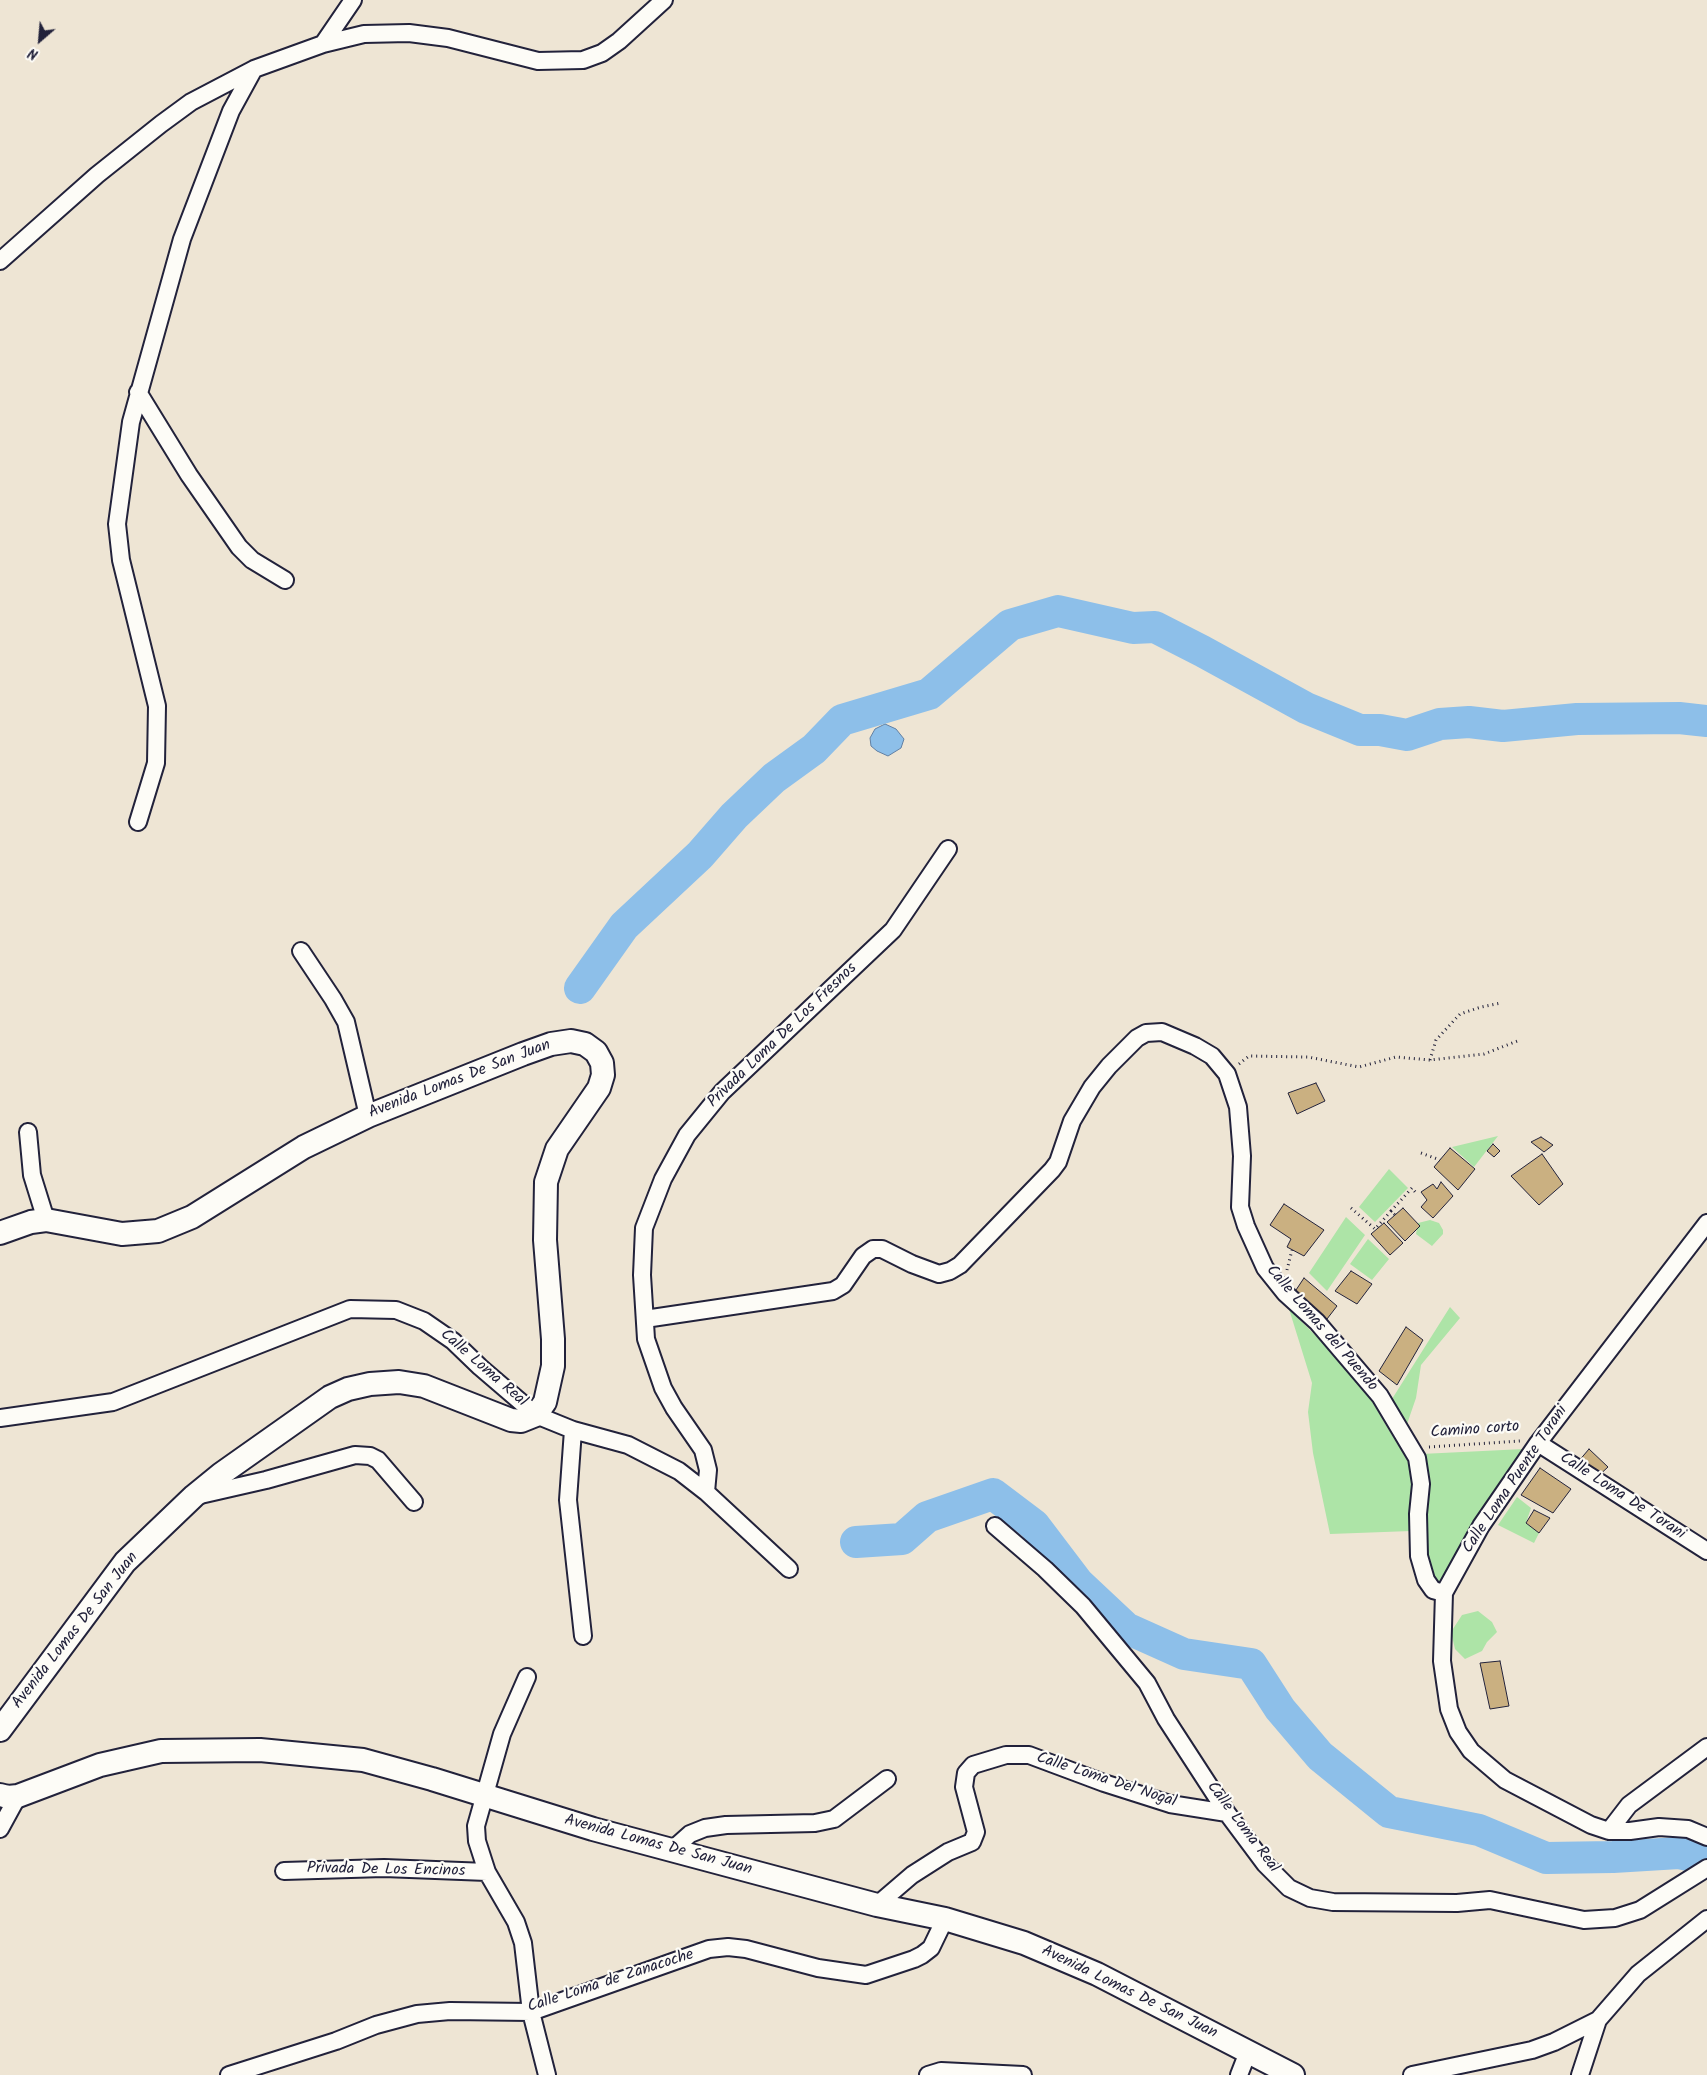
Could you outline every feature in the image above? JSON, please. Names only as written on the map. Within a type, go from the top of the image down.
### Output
[{"type":"main road","name":"Avenida Lomas De San Juan","points":[[0,1233],[31,1222],[46,1220],[122,1234],[158,1231],[192,1217],[304,1147],[368,1116],[551,1044],[571,1041],[586,1044],[596,1052],[602,1063],[604,1075],[599,1088],[557,1149],[546,1182],[545,1240],[553,1338],[553,1366],[546,1402],[536,1415],[521,1421],[501,1418],[424,1386],[399,1382],[370,1384],[348,1389],[330,1397],[274,1435],[194,1496],[125,1562],[0,1730]]},
{"type":"main road","name":"Avenida Lomas De San Juan","points":[[9,1796],[100,1765],[161,1751],[260,1750],[362,1760],[672,1850],[877,1905],[945,1919],[1024,1943],[1097,1974],[1292,2075]]},
{"type":"street","points":[[324,44],[353,0]]},
{"type":"street","points":[[0,261],[97,175],[176,113],[220,85],[254,69],[324,44],[364,34],[409,33],[448,38],[538,61],[583,60],[602,53],[619,42],[664,0]]},
{"type":"street","points":[[138,822],[156,763],[157,706],[121,560],[117,524],[130,422],[182,239],[231,111],[254,69]]},
{"type":"street","points":[[138,392],[189,475],[239,547],[252,560],[285,580]]},
{"type":"street","name":"Privada Loma De Los Fresnos","points":[[706,1492],[708,1470],[703,1450],[674,1408],[663,1388],[646,1339],[642,1275],[644,1228],[663,1179],[687,1135],[722,1092],[893,930],[948,848]]},
{"type":"street","points":[[301,951],[346,1022],[368,1116]]},
{"type":"street","points":[[644,1319],[833,1290],[843,1285],[863,1256],[873,1249],[882,1249],[912,1264],[939,1274],[950,1271],[960,1265],[1052,1170],[1058,1162],[1072,1121],[1092,1087],[1125,1049],[1146,1033],[1162,1032],[1195,1046],[1212,1056],[1227,1074]]},
{"type":"street","name":"Calle Lomas del Puendo","points":[[1227,1074],[1238,1107],[1242,1156],[1240,1207],[1246,1226],[1265,1268],[1285,1293],[1317,1322],[1380,1396],[1417,1458],[1421,1484],[1418,1514],[1419,1556],[1426,1580],[1433,1590],[1444,1593]]},
{"type":"street","points":[[28,1132],[32,1175],[46,1220]]},
{"type":"street","name":"Calle Loma Puente Torani","points":[[1707,1223],[1539,1441],[1481,1526],[1444,1593],[1442,1660],[1449,1709],[1458,1732],[1471,1751],[1505,1780],[1591,1825],[1609,1831],[1630,1831],[1658,1827],[1688,1829],[1707,1837]]},
{"type":"street","name":"Calle Loma Real","points":[[0,1418],[113,1402],[350,1309],[396,1310],[424,1321],[454,1341],[480,1367],[536,1415],[573,1430],[628,1444],[679,1471],[706,1492],[789,1569]]},
{"type":"street","points":[[573,1430],[568,1500],[583,1636]]},
{"type":"street","name":"Calle Loma De Torani","points":[[1539,1441],[1707,1551]]},
{"type":"street","points":[[194,1496],[266,1480],[355,1455],[370,1456],[378,1460],[414,1502]]},
{"type":"street","name":"Calle Loma Real","points":[[995,1526],[1045,1569],[1083,1606],[1147,1683],[1166,1719],[1227,1813],[1265,1864],[1290,1888],[1310,1898],[1333,1902],[1457,1903],[1490,1900],[1584,1920],[1615,1918],[1640,1910],[1707,1868]]},
{"type":"street","points":[[528,1677],[502,1734],[476,1826],[477,1841],[488,1872],[516,1922],[523,1943],[531,2012],[547,2075]]},
{"type":"street","points":[[1609,1831],[1629,1805],[1707,1747]]},
{"type":"street","name":"Calle Loma Del Nogal","points":[[877,1905],[912,1875],[948,1852],[972,1842],[976,1832],[964,1787],[966,1772],[973,1766],[1006,1755],[1028,1755],[1104,1783],[1170,1804],[1227,1813]]},
{"type":"street","points":[[672,1850],[690,1834],[705,1828],[726,1825],[815,1823],[834,1819],[887,1779]]},
{"type":"street","points":[[0,1829],[9,1796]]},
{"type":"street","name":"Privada De Los Encinos","points":[[284,1870],[384,1868],[488,1872]]},
{"type":"street","name":"Calle Loma de Zanacoche","points":[[229,2075],[336,2041],[376,2025],[418,2014],[450,2011],[531,2012],[709,1949],[746,1949],[818,1968],[866,1975],[914,1960],[922,1955],[931,1948],[945,1919]]},
{"type":"street","points":[[1412,2075],[1532,2050],[1554,2042],[1598,2020],[1638,1974],[1707,1919]]},
{"type":"street","points":[[1580,2075],[1598,2020]]},
{"type":"street","points":[[1239,2075],[1248,2052]]},
{"type":"street","points":[[928,2075],[941,2071],[1023,2075]]},
{"type":"path","points":[[1430,1060],[1436,1040],[1460,1014],[1501,1003]]},
{"type":"path","points":[[1227,1074],[1248,1056],[1308,1057],[1359,1066],[1396,1057],[1430,1060],[1484,1054],[1520,1040]]},
{"type":"path","points":[[1421,1153],[1440,1160]]},
{"type":"path","points":[[1351,1208],[1375,1229],[1412,1188],[1416,1194]]},
{"type":"path","points":[[1390,1211],[1395,1215]]},
{"type":"path","name":"Camino corto","points":[[1411,1448],[1539,1441]]},
{"type":"green space","points":[[1498,1136],[1474,1167],[1452,1147]]},
{"type":"green space","points":[[1389,1169],[1408,1188],[1375,1222],[1359,1207]]},
{"type":"green space","points":[[1346,1217],[1365,1235],[1327,1291],[1309,1273]]},
{"type":"green space","points":[[1430,1220],[1439,1223],[1443,1230],[1443,1234],[1432,1246],[1416,1234],[1418,1223]]},
{"type":"green space","points":[[1368,1239],[1389,1259],[1372,1280],[1350,1264]]},
{"type":"green space","points":[[1450,1307],[1460,1318],[1421,1365],[1416,1398],[1406,1427],[1392,1399]]},
{"type":"green space","points":[[1289,1309],[1359,1379],[1413,1469],[1411,1531],[1330,1534],[1313,1453],[1308,1412],[1312,1383]]},
{"type":"green space","points":[[1524,1449],[1438,1584],[1427,1558],[1423,1530],[1421,1454]]},
{"type":"green space","points":[[1517,1497],[1531,1508],[1526,1523],[1539,1533],[1534,1543],[1498,1525]]},
{"type":"green space","points":[[1478,1611],[1492,1622],[1497,1632],[1487,1642],[1482,1651],[1465,1659],[1455,1649],[1451,1632],[1462,1615]]},
{"type":"water","points":[[885,724],[896,729],[904,739],[901,748],[888,756],[871,746],[870,738],[875,729]]},
{"type":"building","points":[[1316,1083],[1325,1101],[1297,1114],[1288,1093]]},
{"type":"building","points":[[1541,1137],[1553,1145],[1544,1152],[1531,1142]]},
{"type":"building","points":[[1493,1144],[1500,1151],[1494,1157],[1487,1151]]},
{"type":"building","points":[[1450,1148],[1475,1169],[1458,1190],[1434,1167]]},
{"type":"building","points":[[1542,1154],[1563,1184],[1539,1205],[1511,1176]]},
{"type":"building","points":[[1441,1182],[1453,1196],[1433,1218],[1421,1207],[1427,1200],[1421,1192],[1433,1184],[1437,1189]]},
{"type":"building","points":[[1284,1204],[1324,1230],[1304,1256],[1287,1247],[1291,1239],[1270,1225]]},
{"type":"building","points":[[1403,1208],[1420,1226],[1405,1241],[1387,1222]]},
{"type":"building","points":[[1384,1223],[1403,1243],[1390,1255],[1371,1234]]},
{"type":"building","points":[[1351,1271],[1372,1284],[1357,1304],[1335,1291]]},
{"type":"building","points":[[1304,1278],[1337,1306],[1327,1319],[1294,1293]]},
{"type":"building","points":[[1406,1327],[1423,1340],[1397,1385],[1379,1371]]},
{"type":"building","points":[[1589,1449],[1608,1467],[1595,1479],[1578,1462]]},
{"type":"building","points":[[1540,1468],[1571,1489],[1553,1513],[1521,1495]]},
{"type":"building","points":[[1534,1510],[1550,1518],[1539,1533],[1526,1523]]},
{"type":"building","points":[[1500,1661],[1509,1706],[1490,1709],[1480,1663]]},
{"type":"waterway","points":[[580,988],[624,926],[700,855],[734,816],[774,778],[814,749],[842,720],[929,694],[1010,625],[1058,611],[1133,628],[1155,627],[1306,708],[1360,730],[1380,730],[1407,735],[1440,724],[1469,722],[1503,726],[1577,719],[1679,718],[1707,721]]},
{"type":"waterway","points":[[856,1542],[902,1539],[927,1517],[993,1494],[1034,1525],[1078,1583],[1126,1628],[1184,1654],[1251,1664],[1280,1709],[1320,1756],[1389,1812],[1479,1830],[1546,1858],[1613,1857],[1679,1853],[1707,1859]]}]
